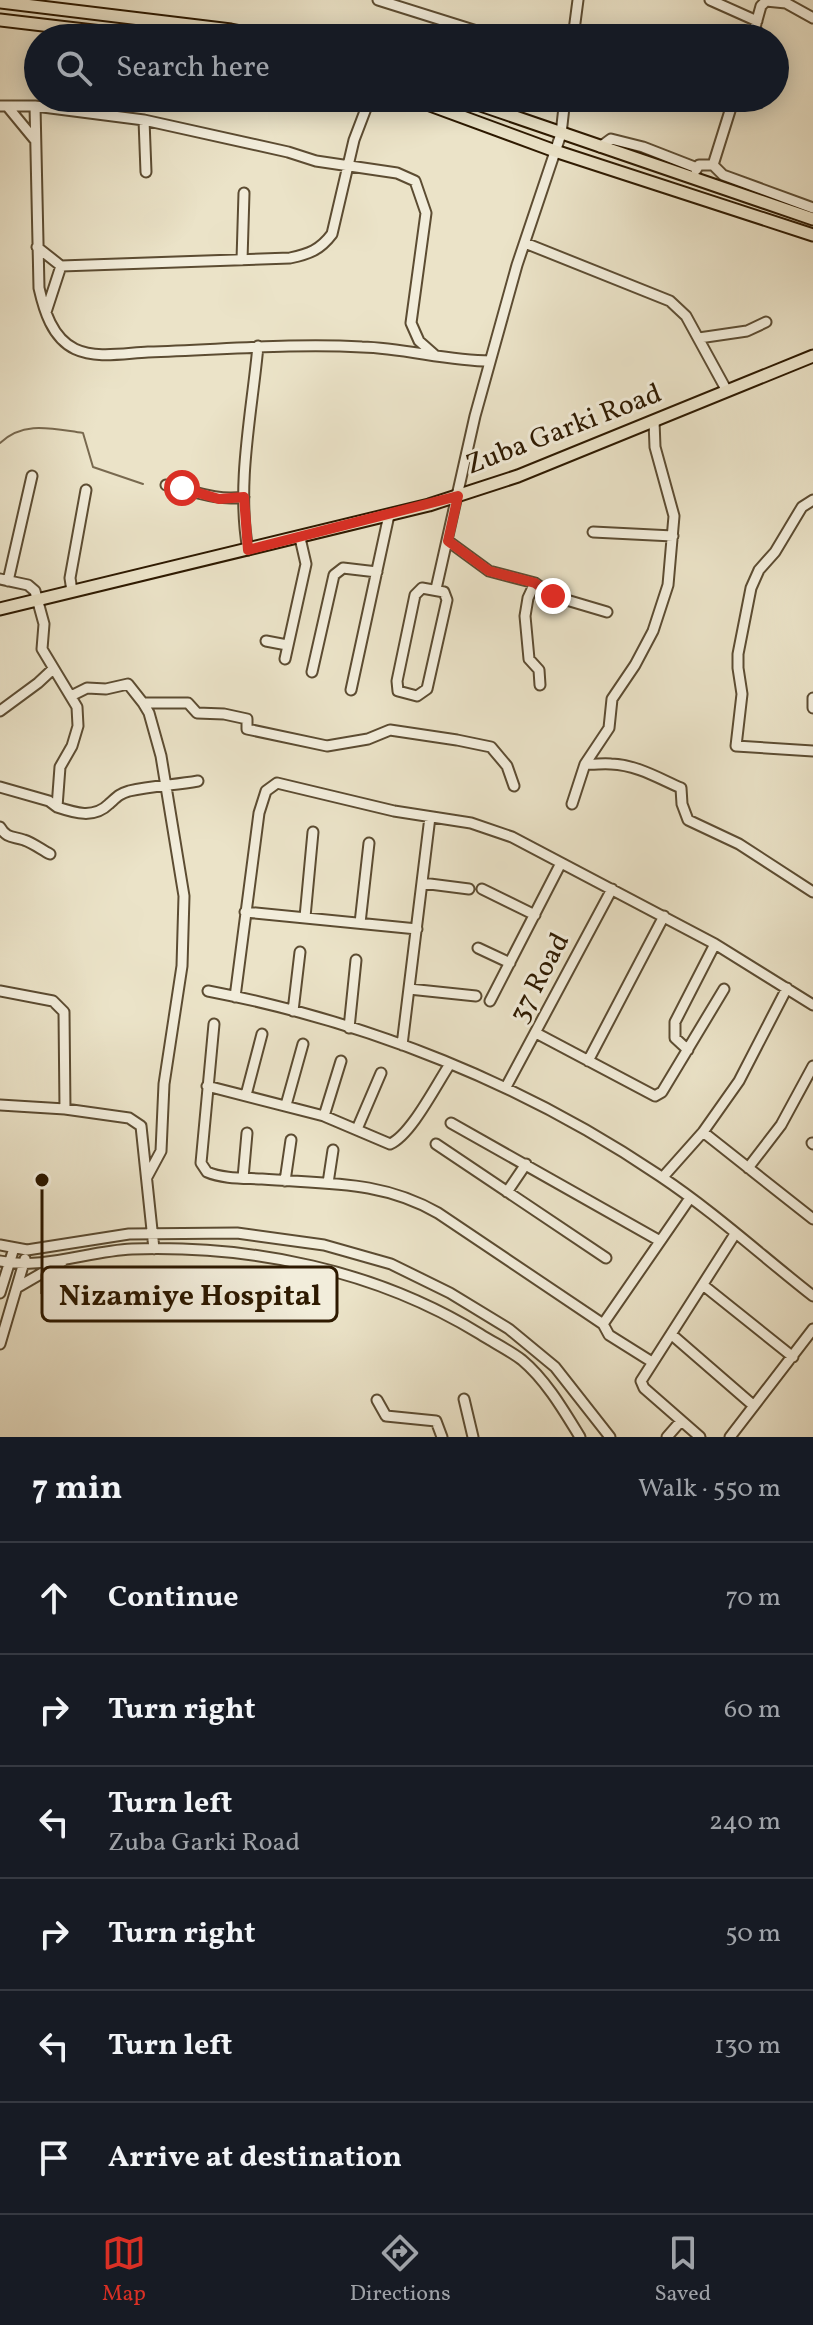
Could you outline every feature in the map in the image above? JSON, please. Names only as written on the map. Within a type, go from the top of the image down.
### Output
[{"type":"main road","points":[[0,2],[182,24]]},
{"type":"main road","points":[[0,20],[34,24]]},
{"type":"main road","points":[[449,112],[555,151],[813,235]]},
{"type":"main road","points":[[499,112],[600,147],[694,172],[813,219]]},
{"type":"main road","name":"Zuba Garki Road","points":[[0,609],[300,538],[458,496],[518,476],[813,356]]},
{"type":"street","points":[[378,0],[455,24]]},
{"type":"street","points":[[414,11],[417,0]]},
{"type":"street","points":[[575,24],[578,0]]},
{"type":"street","points":[[710,0],[757,21]]},
{"type":"street","points":[[756,24],[761,6],[766,1],[775,0],[813,18]]},
{"type":"street","points":[[3,106],[24,106]]},
{"type":"street","points":[[3,106],[35,140]]},
{"type":"street","points":[[35,112],[39,288],[45,313],[63,340],[73,348],[116,354],[258,346],[365,347],[490,361]]},
{"type":"street","points":[[82,112],[144,120],[316,161],[397,173],[415,181],[426,213],[411,323],[419,341],[436,356]]},
{"type":"street","points":[[37,247],[61,266],[290,258],[312,253],[324,245],[332,234],[354,140],[365,112]]},
{"type":"street","points":[[436,589],[475,416],[543,183],[561,134],[563,112]]},
{"type":"street","points":[[713,165],[730,112]]},
{"type":"street","points":[[144,120],[146,172]]},
{"type":"street","points":[[694,172],[706,164],[713,165],[723,175],[813,208]]},
{"type":"street","points":[[242,260],[244,193]]},
{"type":"street","points":[[525,243],[670,301],[686,316],[727,391]]},
{"type":"street","points":[[45,313],[61,266]]},
{"type":"street","points":[[699,338],[747,331],[766,322]]},
{"type":"street","points":[[248,550],[244,497],[258,346]]},
{"type":"street","points":[[572,804],[585,764],[609,728],[612,699],[653,631],[668,585],[673,505],[655,447],[654,421]]},
{"type":"street","points":[[32,476],[4,580],[32,587],[39,600],[44,624],[42,649],[77,707],[78,726],[72,746],[60,767],[57,807]]},
{"type":"street","points":[[166,485],[206,497],[244,497]]},
{"type":"street","points":[[72,591],[70,578],[86,490]]},
{"type":"street","points":[[813,500],[802,507],[775,552],[759,570],[751,588],[738,654],[742,694],[736,746],[813,751]]},
{"type":"street","points":[[351,690],[389,515]]},
{"type":"street","points":[[593,532],[673,536]]},
{"type":"street","points":[[285,659],[306,564],[300,538]]},
{"type":"street","points":[[448,541],[489,571],[535,583],[553,596],[607,612]]},
{"type":"street","points":[[312,672],[334,575],[343,568],[377,572]]},
{"type":"street","points":[[535,583],[525,616],[529,659],[539,670],[540,685]]},
{"type":"street","points":[[422,588],[436,589],[444,592],[447,600],[427,689],[420,696],[401,692],[396,687],[415,595],[422,588]]},
{"type":"street","points":[[266,641],[287,645]]},
{"type":"street","points":[[0,711],[53,669]]},
{"type":"street","points":[[71,696],[87,688],[106,689],[128,684],[143,703],[161,756],[184,896],[180,989],[164,1084],[161,1151],[147,1177]]},
{"type":"street","points":[[813,698],[813,708]]},
{"type":"street","points":[[143,703],[188,703],[197,713],[247,719],[247,729],[327,746],[368,739],[385,730],[491,747],[507,766],[514,786]]},
{"type":"street","points":[[585,764],[610,763],[650,772],[681,788],[682,804],[688,820],[739,844],[813,892]]},
{"type":"street","points":[[1,790],[49,801],[78,814],[94,814],[107,807],[116,795],[198,781]]},
{"type":"street","points":[[235,997],[262,799],[272,785],[284,784],[394,811],[489,828],[664,916],[813,1005]]},
{"type":"street","points":[[402,1045],[430,817]]},
{"type":"street","points":[[0,827],[5,835],[15,840],[23,839],[50,854]]},
{"type":"street","points":[[305,917],[313,832]]},
{"type":"street","points":[[360,923],[369,843]]},
{"type":"street","points":[[490,1001],[561,863]]},
{"type":"street","points":[[422,883],[469,889]]},
{"type":"street","points":[[482,889],[535,915]]},
{"type":"street","name":"37 Road","points":[[506,1087],[612,889]]},
{"type":"street","points":[[245,912],[417,929]]},
{"type":"street","points":[[588,1061],[664,916]]},
{"type":"street","points":[[688,1050],[675,1038],[675,1022],[715,944]]},
{"type":"street","points":[[478,948],[510,963]]},
{"type":"street","points":[[293,1011],[300,952]]},
{"type":"street","points":[[349,1028],[356,960]]},
{"type":"street","points":[[663,1177],[703,1132],[739,1081],[787,988]]},
{"type":"street","points":[[409,989],[476,996]]},
{"type":"street","points":[[536,1033],[655,1096],[662,1092],[724,989]]},
{"type":"street","points":[[0,991],[53,1001],[64,1012],[65,1109]]},
{"type":"street","points":[[208,991],[293,1011],[402,1045],[506,1087],[578,1123],[663,1177],[813,1296]]},
{"type":"street","points":[[214,1024],[201,1163],[212,1175],[373,1187],[425,1206],[603,1324],[609,1335],[652,1362]]},
{"type":"street","points":[[246,1095],[262,1034]]},
{"type":"street","points":[[286,1105],[303,1044]]},
{"type":"street","points":[[324,1116],[341,1061]]},
{"type":"street","points":[[207,1086],[324,1116],[383,1143],[395,1143],[450,1064]]},
{"type":"street","points":[[357,1129],[381,1073]]},
{"type":"street","points":[[748,1168],[781,1125],[811,1073]]},
{"type":"street","points":[[0,1105],[65,1109],[138,1122],[142,1131],[154,1249]]},
{"type":"street","points":[[451,1123],[660,1241]]},
{"type":"street","points":[[703,1132],[813,1219]]},
{"type":"street","points":[[243,1178],[247,1133]]},
{"type":"street","points":[[285,1181],[291,1140]]},
{"type":"street","points":[[436,1144],[606,1258]]},
{"type":"street","points":[[328,1183],[333,1150]]},
{"type":"street","points":[[507,1192],[526,1164]]},
{"type":"street","points":[[603,1324],[690,1198]]},
{"type":"street","points":[[0,1245],[27,1250],[152,1232],[237,1233],[324,1245],[391,1264],[450,1293],[509,1329],[555,1367],[610,1437]]},
{"type":"street","points":[[700,1437],[642,1385],[642,1378],[735,1234]]},
{"type":"street","points":[[0,1293],[5,1262],[14,1248]]},
{"type":"street","points":[[5,1262],[23,1264],[128,1249],[154,1249],[237,1253],[289,1260],[360,1278],[457,1320],[523,1361],[558,1403],[580,1437]]},
{"type":"street","points":[[0,1344],[27,1250]]},
{"type":"street","points":[[18,1287],[69,1258]]},
{"type":"street","points":[[703,1285],[793,1357]]},
{"type":"street","points":[[730,1437],[813,1329]]},
{"type":"street","points":[[671,1334],[754,1406]]},
{"type":"street","points":[[464,1399],[473,1437]]},
{"type":"street","points":[[377,1400],[386,1416],[436,1421],[442,1437]]},
{"type":"street","points":[[667,1437],[681,1421]]},
{"type":"waterway","points":[[0,443],[19,431],[29,429],[50,428],[83,433],[93,467],[143,484]]},
{"type":"place","name":"Nizamiye Hospital","points":[[42,1180]]},
{"type":"route","points":[[182,488],[219,499],[244,497],[248,550],[458,496],[448,541],[489,571],[535,583],[553,596]]}]
